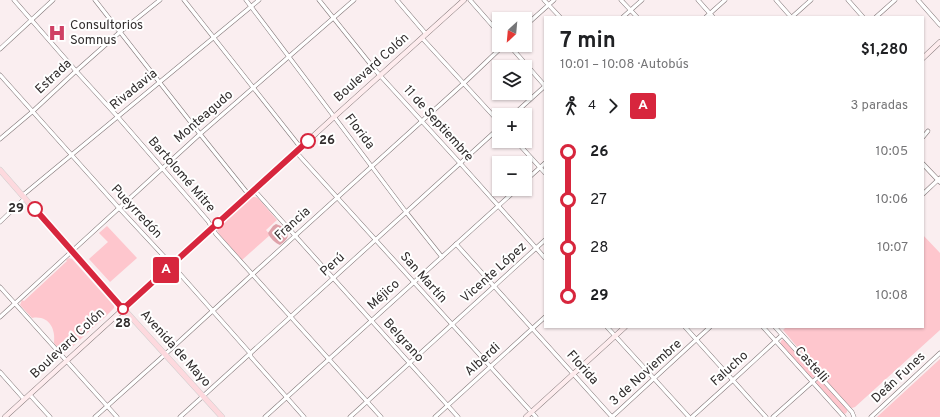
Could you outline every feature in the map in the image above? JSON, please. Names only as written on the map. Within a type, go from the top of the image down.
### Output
[{"type":"main road","name":"Boulevard Colón","points":[[5,417],[464,0]]},
{"type":"main road","points":[[924,57],[940,42]]},
{"type":"main road","name":"Avenida de Mayo","points":[[0,170],[123,309],[222,417]]},
{"type":"main road","points":[[526,417],[624,328]]},
{"type":"street","name":"Bartolomé Mitre","points":[[14,0],[76,71],[118,116],[252,274],[381,417]]},
{"type":"street","points":[[0,49],[53,0]]},
{"type":"street","points":[[95,0],[249,195]]},
{"type":"street","name":"Estrada","points":[[0,139],[120,32],[160,0]]},
{"type":"street","points":[[184,0],[301,148]]},
{"type":"street","name":"Florida","points":[[246,0],[406,212],[442,257]]},
{"type":"street","name":"Rivadavia","points":[[0,222],[24,197],[71,155],[258,0]]},
{"type":"street","name":"11 de Septiembre","points":[[319,0],[376,71],[544,257]]},
{"type":"street","name":"Monteagudo","points":[[0,317],[162,168],[354,0]]},
{"type":"street","points":[[397,0],[424,36],[464,84],[492,114]]},
{"type":"street","points":[[470,0],[492,25]]},
{"type":"street","points":[[544,0],[559,16]]},
{"type":"street","points":[[532,20],[554,0]]},
{"type":"street","points":[[622,0],[636,16]]},
{"type":"street","points":[[624,16],[642,0]]},
{"type":"street","points":[[698,0],[710,14]]},
{"type":"street","points":[[707,16],[725,0]]},
{"type":"street","points":[[776,0],[790,16]]},
{"type":"street","points":[[792,16],[811,0]]},
{"type":"street","points":[[848,0],[862,16]]},
{"type":"street","points":[[877,16],[895,0]]},
{"type":"street","points":[[918,0],[940,25]]},
{"type":"street","name":"Francia","points":[[95,417],[371,166],[464,84],[497,52]]},
{"type":"street","points":[[515,52],[544,85]]},
{"type":"street","name":"Pueyrredón","points":[[0,75],[118,208],[172,264],[304,417]]},
{"type":"street","points":[[521,108],[544,87]]},
{"type":"street","points":[[924,136],[928,132]]},
{"type":"street","name":"Perú","points":[[180,417],[492,134]]},
{"type":"street","points":[[522,148],[544,172]]},
{"type":"street","name":"San Martín","points":[[296,152],[451,325],[536,417]]},
{"type":"street","points":[[532,174],[544,164]]},
{"type":"street","points":[[924,165],[939,180],[924,193]]},
{"type":"street","name":"Belgrano","points":[[254,190],[458,417]]},
{"type":"street","name":"Méjico","points":[[265,417],[509,196]]},
{"type":"street","name":"Vicente López","points":[[350,417],[544,241]]},
{"type":"street","name":"Florida","points":[[456,244],[612,417]]},
{"type":"street","points":[[0,287],[117,417]]},
{"type":"street","name":"Alberdi","points":[[435,417],[544,318]]},
{"type":"street","points":[[608,328],[690,417]]},
{"type":"street","points":[[687,328],[766,417]]},
{"type":"street","name":"3 de Noviembre","points":[[612,417],[709,328]]},
{"type":"street","name":"Castelli","points":[[764,328],[844,417]]},
{"type":"street","name":"Castelli","points":[[776,328],[852,412],[854,417]]},
{"type":"street","name":"Falucho","points":[[690,417],[782,335]]},
{"type":"street","name":"Deán Funes","points":[[871,417],[940,353]]},
{"type":"street","points":[[0,372],[24,399]]},
{"type":"street","points":[[774,417],[819,376]]},
{"type":"street","points":[[30,395],[50,417]]},
{"type":"shaded area","points":[[252,197],[258,198],[277,220],[266,230],[270,235],[242,260],[217,230]]},
{"type":"shaded area","points":[[276,224],[281,226],[288,234],[287,239],[280,245],[273,240],[268,233]]},
{"type":"shaded area","points":[[107,226],[137,258],[110,282],[89,259],[108,242],[99,233]]},
{"type":"shaded area","points":[[924,236],[940,253],[940,330],[855,407],[850,407],[783,330],[785,328],[924,328]]},
{"type":"shaded area","points":[[69,258],[72,259],[114,306],[114,308],[67,352],[63,353],[54,343],[54,333],[50,324],[43,319],[32,318],[20,305],[22,300],[24,301]]},
{"type":"shaded area","points":[[783,339],[816,375],[812,379],[780,344]]},
{"type":"shaded area","points":[[940,359],[940,417],[877,417]]},
{"type":"shaded area","points":[[819,379],[847,409],[845,414],[815,383]]},
{"type":"bus line","name":"A","points":[[35,209],[123,309],[308,141]]},
{"type":"place","name":"Consultorios Somnus","points":[[57,33]]},
{"type":"place","name":"26","points":[[308,141]]},
{"type":"place","name":"29","points":[[35,209]]},
{"type":"place","name":"28","points":[[123,309]]}]
